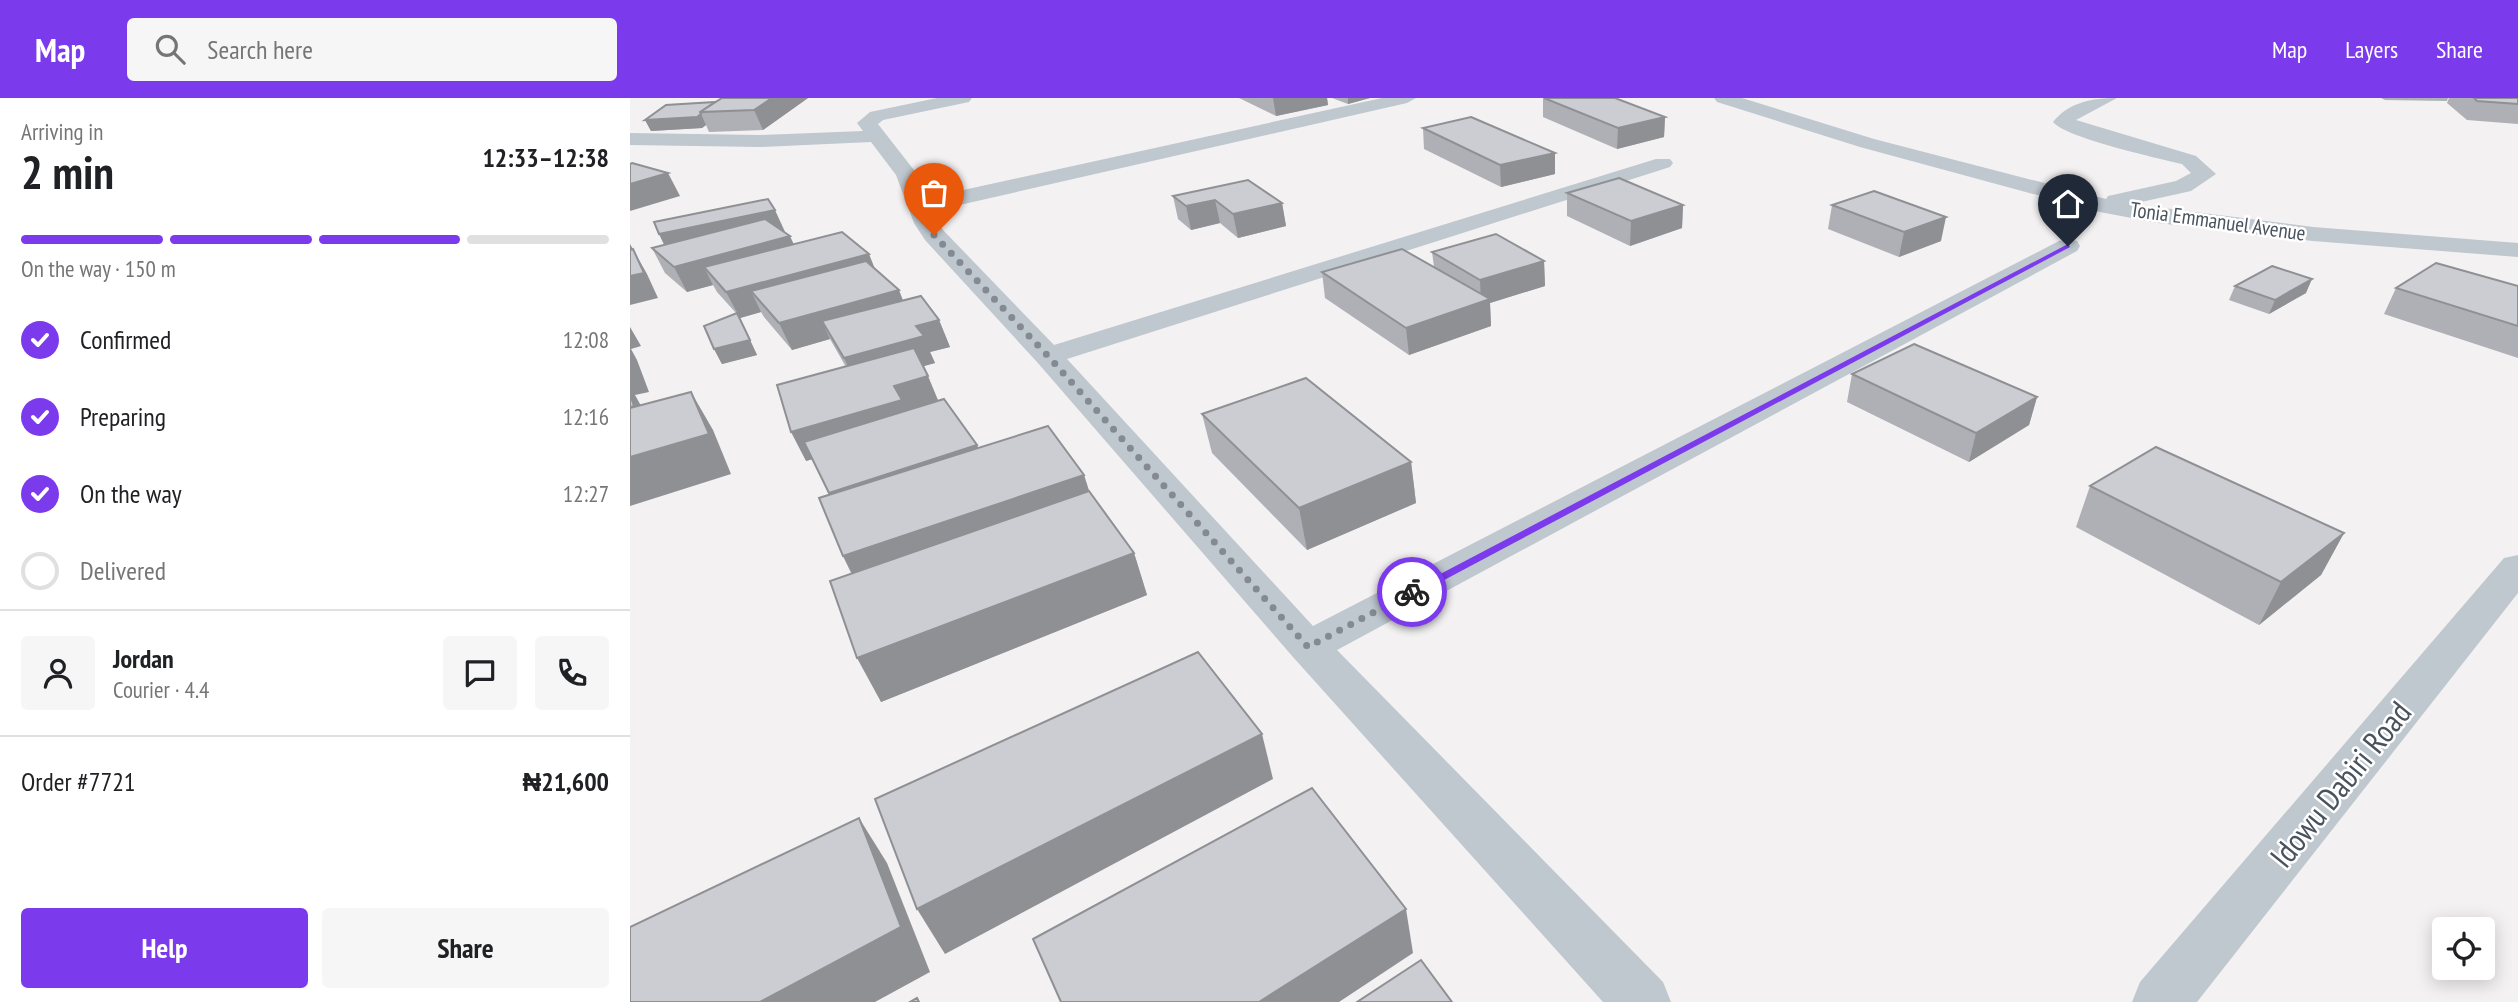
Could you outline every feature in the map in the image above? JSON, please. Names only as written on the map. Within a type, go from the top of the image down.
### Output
[{"type":"street","points":[[963,98],[877,116],[867,123],[906,174],[934,235],[1048,356],[1308,647],[1643,1002]]},
{"type":"street","points":[[919,207],[1407,98]]},
{"type":"street","name":"Tonia Emmanuel Avenue","points":[[1723,98],[1867,143],[2100,205],[2158,216],[2300,233],[2518,250]]},
{"type":"street","points":[[2100,205],[2183,186],[2205,174],[2189,160],[2085,131],[2063,122],[2072,114],[2108,98]]},
{"type":"street","points":[[630,139],[760,141],[876,136]]},
{"type":"street","points":[[1048,356],[1662,163]]},
{"type":"street","points":[[1308,647],[2068,246]]},
{"type":"street","name":"Idowu Dabiri Road","points":[[2161,1002],[2518,566]]},
{"type":"building","points":[[722,98],[772,98],[754,110],[700,112]]},
{"type":"building","points":[[1544,98],[1615,98],[1665,117],[1618,128]]},
{"type":"building","points":[[2474,98],[2518,98],[2518,104],[2477,101]]},
{"type":"building","points":[[715,102],[697,117],[645,120],[666,105]]},
{"type":"building","points":[[1471,117],[1555,153],[1500,165],[1423,128]]},
{"type":"building","points":[[632,163],[668,173],[630,184]]},
{"type":"building","points":[[1619,178],[1683,205],[1631,221],[1567,193]]},
{"type":"building","points":[[1248,180],[1282,203],[1233,214],[1215,200],[1186,206],[1173,196]]},
{"type":"building","points":[[1874,191],[1946,217],[1904,232],[1832,205]]},
{"type":"building","points":[[768,199],[775,210],[659,234],[654,222]]},
{"type":"building","points":[[765,219],[790,236],[674,267],[652,248]]},
{"type":"building","points":[[842,232],[869,254],[726,292],[704,267]]},
{"type":"building","points":[[1496,234],[1544,261],[1480,280],[1432,252]]},
{"type":"building","points":[[633,249],[644,273],[630,276],[630,250]]},
{"type":"building","points":[[1402,249],[1490,299],[1406,328],[1322,272]]},
{"type":"building","points":[[866,261],[899,290],[779,323],[751,291]]},
{"type":"building","points":[[2436,263],[2518,286],[2518,326],[2396,288]]},
{"type":"building","points":[[2272,266],[2312,279],[2275,300],[2235,286]]},
{"type":"building","points":[[921,296],[939,320],[916,326],[924,336],[844,358],[822,321]]},
{"type":"building","points":[[737,313],[750,340],[714,349],[704,326]]},
{"type":"building","points":[[1914,344],[2037,397],[1976,433],[1852,374]]},
{"type":"building","points":[[914,348],[928,376],[894,386],[902,400],[791,432],[777,385]]},
{"type":"building","points":[[1306,378],[1411,462],[1299,508],[1202,414]]},
{"type":"building","points":[[691,392],[709,434],[630,457],[630,408]]},
{"type":"building","points":[[944,399],[977,445],[829,493],[804,442]]},
{"type":"building","points":[[1048,426],[1084,475],[843,556],[819,498]]},
{"type":"building","points":[[2156,447],[2344,533],[2281,582],[2090,486]]},
{"type":"building","points":[[1089,491],[1134,553],[857,658],[830,581]]},
{"type":"building","points":[[1198,652],[1262,734],[917,909],[875,799]]},
{"type":"building","points":[[1312,788],[1406,909],[1259,1002],[1061,1002],[1033,939]]},
{"type":"building","points":[[859,818],[901,927],[760,1002],[630,1002],[630,927]]},
{"type":"building","points":[[1421,960],[1452,1002],[1357,1002]]},
{"type":"way so far","points":[[934,235],[1048,356],[1308,647],[1412,592]]},
{"type":"route","points":[[1412,592],[2068,246]]}]
